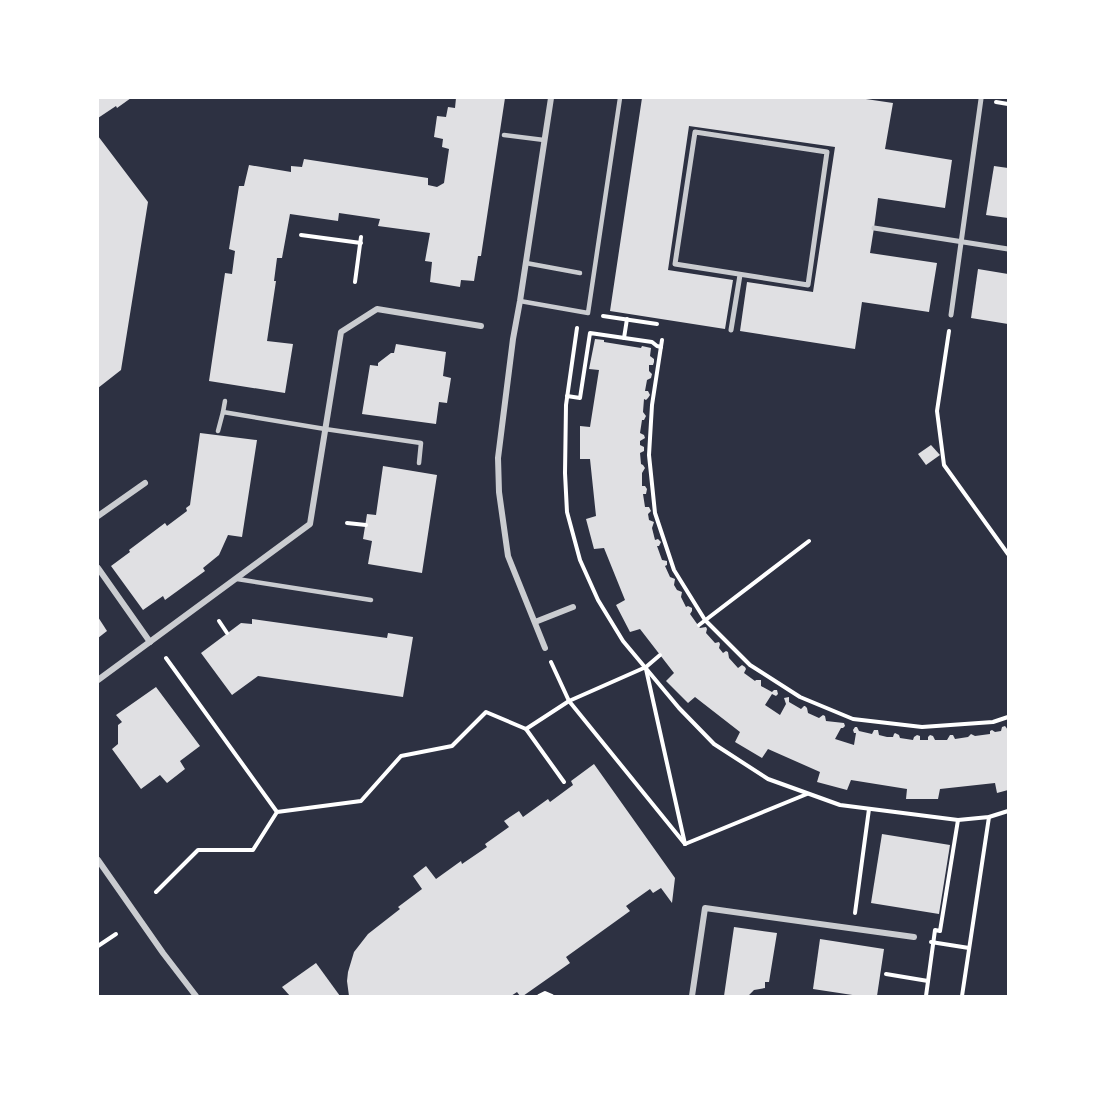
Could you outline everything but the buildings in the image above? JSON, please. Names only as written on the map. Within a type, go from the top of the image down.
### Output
[{"type":"street","points":[[545,648],[508,556],[499,492],[498,458],[513,339],[550,98]]},
{"type":"street","points":[[951,315],[981,99]]},
{"type":"street","points":[[695,132],[827,152],[808,285],[740,275],[675,264],[695,132]]},
{"type":"street","points":[[874,228],[1008,249]]},
{"type":"street","points":[[731,330],[740,275]]},
{"type":"street","points":[[98,680],[310,524],[341,332],[377,309],[481,326]]},
{"type":"street","points":[[98,516],[145,483]]},
{"type":"street","points":[[98,568],[150,642]]},
{"type":"street","points":[[535,622],[573,607]]},
{"type":"street","points":[[98,860],[196,996]]},
{"type":"street","points":[[692,996],[705,908],[914,937]]},
{"type":"lane","points":[[520,302],[588,313],[620,98]]},
{"type":"lane","points":[[504,135],[544,140]]},
{"type":"lane","points":[[525,263],[580,273]]},
{"type":"lane","points":[[218,431],[225,401]]},
{"type":"lane","points":[[223,412],[420,443],[419,463]]},
{"type":"lane","points":[[237,579],[371,600]]},
{"type":"path","points":[[301,235],[360,243]]},
{"type":"path","points":[[355,282],[361,237]]},
{"type":"path","points":[[657,324],[588,313],[579,318],[567,396],[565,473],[567,512],[580,560],[598,600],[623,641],[679,708],[714,744],[768,779],[840,805],[869,809],[958,820],[989,817],[1008,811]]},
{"type":"path","points":[[951,315],[937,411],[944,465],[1008,554]]},
{"type":"path","points":[[624,338],[627,319]]},
{"type":"path","points":[[567,396],[580,398],[591,333],[652,342],[661,347]]},
{"type":"path","points":[[662,340],[652,405],[649,456],[655,513],[674,570],[705,620],[750,665],[800,698],[853,719],[922,727],[993,722],[1008,717]]},
{"type":"path","points":[[347,522],[366,525]]},
{"type":"path","points":[[699,625],[809,541]]},
{"type":"path","points":[[219,621],[227,633]]},
{"type":"path","points":[[545,648],[569,701],[686,844]]},
{"type":"path","points":[[525,729],[569,701],[646,667],[660,655]]},
{"type":"path","points":[[166,658],[277,812]]},
{"type":"path","points":[[646,667],[686,844]]},
{"type":"path","points":[[277,812],[360,801],[401,756],[452,746],[486,712],[525,729],[564,782]]},
{"type":"path","points":[[686,844],[808,794]]},
{"type":"path","points":[[853,928],[869,809]]},
{"type":"path","points":[[156,892],[198,850],[253,850],[277,812]]},
{"type":"path","points":[[962,996],[989,817]]},
{"type":"path","points":[[926,996],[935,930],[940,931],[958,820]]},
{"type":"path","points":[[98,946],[116,934]]},
{"type":"path","points":[[914,937],[934,943],[969,948]]},
{"type":"path","points":[[886,974],[928,981]]},
{"type":"path","points":[[539,996],[544,993],[552,996]]}]
